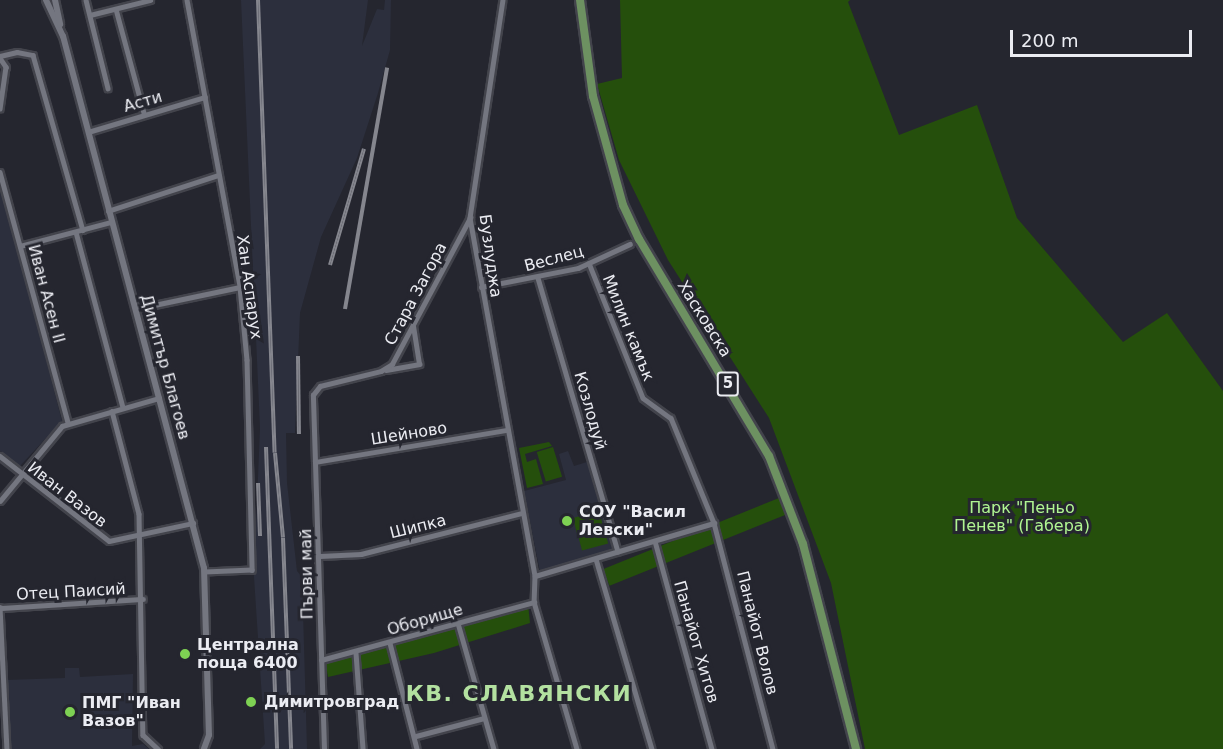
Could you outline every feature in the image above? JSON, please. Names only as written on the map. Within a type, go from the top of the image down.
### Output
[{"type":"main road","name":"Хасковска","points":[[580,0],[593,96],[623,205],[642,245],[769,456],[803,544],[856,749]]},
{"type":"street","name":"Димитър Благоев","points":[[46,0],[63,36],[193,522],[204,572],[209,735],[204,749]]},
{"type":"street","points":[[55,0],[63,36]]},
{"type":"street","points":[[86,0],[108,88]]},
{"type":"street","points":[[121,0],[123,7]]},
{"type":"street","points":[[90,15],[150,0]]},
{"type":"street","name":"Хан Аспарух","points":[[187,0],[240,286],[246,350],[252,570],[204,572]]},
{"type":"street","name":"Бузлуджа","points":[[503,0],[470,218],[535,576],[534,602],[577,749]]},
{"type":"street","points":[[116,9],[144,113]]},
{"type":"street","points":[[0,109],[6,67],[0,57],[33,55],[83,230]]},
{"type":"street","name":"Асти","points":[[88,132],[144,113],[205,97]]},
{"type":"street","name":"Иван Асен II","points":[[0,172],[68,422]]},
{"type":"street","points":[[108,211],[218,175]]},
{"type":"street","name":"Стара Загора","points":[[381,371],[392,364],[470,218]]},
{"type":"street","points":[[20,246],[111,222]]},
{"type":"street","points":[[76,232],[123,408]]},
{"type":"street","name":"Веслец","points":[[481,287],[538,278],[589,263],[630,244]]},
{"type":"street","name":"Милин камък","points":[[589,263],[643,398],[671,418],[714,523]]},
{"type":"street","name":"Козлодуй","points":[[538,278],[618,552]]},
{"type":"street","points":[[135,309],[240,286]]},
{"type":"street","points":[[381,371],[419,364],[413,326]]},
{"type":"street","name":"Първи май","points":[[324,749],[320,556],[313,399],[320,386],[381,371]]},
{"type":"street","points":[[0,501],[68,422],[159,398]]},
{"type":"street","points":[[112,411],[139,514],[143,599],[142,735],[158,749]]},
{"type":"street","name":"Шейново","points":[[315,462],[507,430]]},
{"type":"street","name":"Иван Вазов","points":[[0,456],[109,542],[140,537],[193,522]]},
{"type":"street","name":"Шипка","points":[[320,556],[361,554],[522,513]]},
{"type":"street","points":[[535,576],[714,523]]},
{"type":"street","name":"Панайот Волов","points":[[714,523],[773,749]]},
{"type":"street","name":"Панайот Хитов","points":[[656,542],[712,749]]},
{"type":"street","points":[[596,559],[652,749]]},
{"type":"street","name":"Отец Паисий","points":[[0,608],[143,599]]},
{"type":"street","name":"Оборище","points":[[321,660],[356,653],[534,602]]},
{"type":"street","points":[[0,608],[7,749]]},
{"type":"street","points":[[458,623],[494,749]]},
{"type":"street","points":[[390,643],[416,736],[417,749]]},
{"type":"street","points":[[356,653],[363,749]]},
{"type":"street","points":[[416,736],[484,718]]},
{"type":"shaded area","points":[[241,0],[368,0],[362,46],[377,9],[384,10],[385,0],[391,0],[390,50],[378,93],[357,158],[321,237],[300,313],[295,433],[286,433],[287,483],[297,571],[302,577],[307,749],[260,749],[265,744],[254,577],[260,428]]},
{"type":"shaded area","points":[[0,181],[62,421],[20,466],[0,451]]},
{"type":"shaded area","name":"СОУ \"Васил Левски\"","points":[[568,451],[574,466],[587,462],[613,551],[540,572],[524,491],[566,480],[559,454]]},
{"type":"shaded area","name":"ПМГ \"Иван Вазов\"","points":[[65,668],[79,668],[80,677],[133,674],[132,746],[143,744],[149,749],[9,749],[6,680],[65,678]]},
{"type":"green space","name":"Парк \"Пеньо Пенев\" (Габера)","points":[[620,0],[850,0],[848,2],[899,135],[977,105],[1017,218],[1123,342],[1167,313],[1223,391],[1223,749],[865,749],[831,583],[769,418],[668,260],[619,160],[597,84],[622,78]]},
{"type":"green space","points":[[549,442],[552,446],[525,454],[527,462],[536,459],[543,484],[527,488],[519,448]]},
{"type":"green space","points":[[553,447],[562,477],[546,482],[537,452]]},
{"type":"green space","points":[[779,498],[786,515],[610,586],[603,569]]},
{"type":"green space","points":[[599,511],[603,526],[577,533],[573,518]]},
{"type":"green space","points":[[604,528],[608,543],[582,550],[578,535]]},
{"type":"green space","points":[[528,604],[530,623],[434,653],[328,677],[325,659]]},
{"type":"railway","points":[[258,0],[275,453],[283,538],[291,749]]},
{"type":"railway","points":[[345,309],[387,68]]},
{"type":"railway","points":[[330,265],[364,149]]},
{"type":"railway","points":[[298,356],[299,434]]},
{"type":"railway","points":[[266,447],[277,749]]},
{"type":"railway","points":[[258,483],[260,536]]},
{"type":"place","name":"СОУ \"Васил Левски\"","points":[[567,521]]},
{"type":"place","name":"Централна поща 6400","points":[[185,654]]},
{"type":"place","name":"Димитровград","points":[[251,702]]},
{"type":"place","name":"ПМГ \"Иван Вазов\"","points":[[70,712]]},
{"type":"district","name":"КВ. СЛАВЯНСКИ","points":[[519,694]]}]
